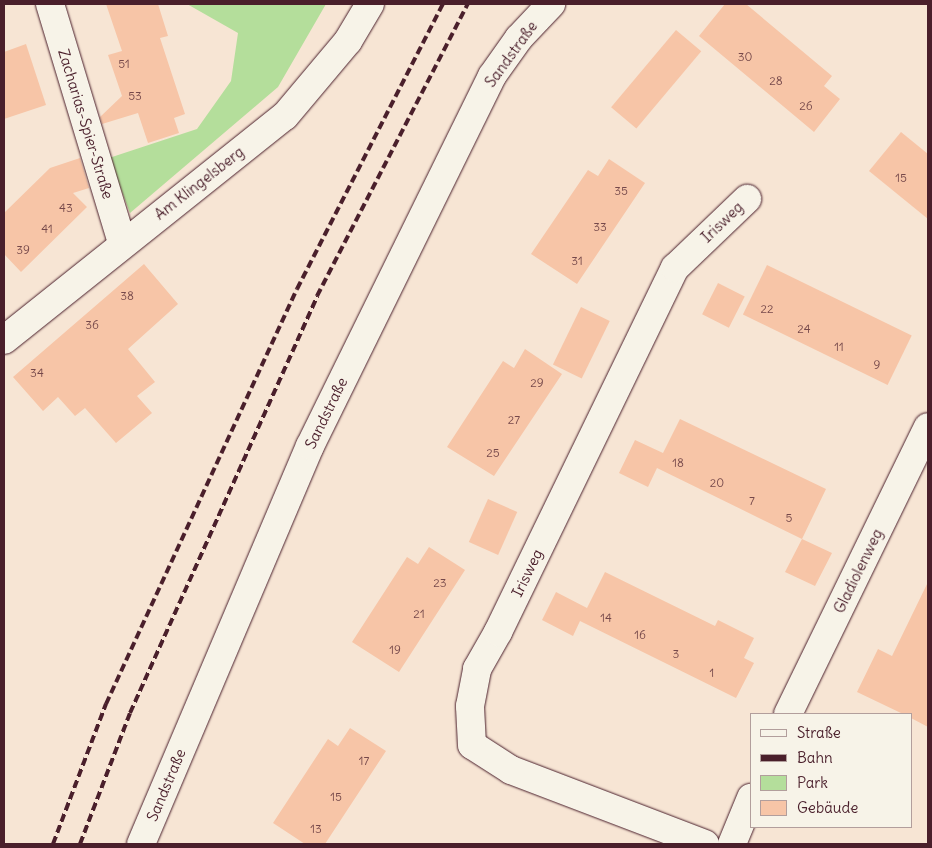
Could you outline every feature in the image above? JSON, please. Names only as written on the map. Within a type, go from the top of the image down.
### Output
[{"type":"street","name":"Zacharias-Spier-Straße","points":[[50,4],[122,243]]},
{"type":"street","name":"Am Klingelsberg","points":[[4,340],[122,243],[285,116],[348,41],[370,4]]},
{"type":"street","name":"Sandstraße","points":[[141,844],[310,446],[492,76],[519,38],[551,4]]},
{"type":"street","name":"Irisweg","points":[[705,844],[511,770],[472,744],[470,706],[477,670],[520,588],[675,268],[747,199]]},
{"type":"street","name":"Gladiolenweg","points":[[788,713],[928,427]]},
{"type":"street","points":[[732,844],[750,800]]},
{"type":"green space","points":[[187,4],[326,4],[278,87],[130,213],[109,158],[197,129],[231,81],[238,33]]},
{"type":"building","points":[[106,4],[158,4],[168,36],[160,38],[185,114],[174,118],[179,133],[148,143],[138,113],[102,124],[100,117],[122,96],[108,55],[122,51]]},
{"type":"building","points":[[725,4],[746,4],[832,76],[824,86],[840,99],[814,132],[699,36]]},
{"type":"building","points":[[676,30],[701,51],[636,129],[611,107]]},
{"type":"building","points":[[26,44],[46,105],[4,119],[4,52]]},
{"type":"building","points":[[901,132],[928,154],[928,219],[869,171]]},
{"type":"building","points":[[80,158],[89,188],[73,193],[87,207],[21,272],[4,254],[4,213],[50,168]]},
{"type":"building","points":[[609,159],[645,183],[577,284],[531,254],[588,170],[598,176]]},
{"type":"building","points":[[144,264],[178,304],[128,349],[155,382],[137,396],[152,413],[116,443],[85,408],[75,416],[58,397],[43,411],[13,377]]},
{"type":"building","points":[[767,265],[912,336],[888,385],[743,314]]},
{"type":"building","points":[[718,283],[745,297],[729,328],[702,314]]},
{"type":"building","points":[[581,307],[610,321],[582,379],[553,365]]},
{"type":"building","points":[[525,349],[562,374],[494,476],[447,447],[503,361],[514,368]]},
{"type":"building","points":[[680,419],[826,489],[802,539],[657,468],[648,487],[619,473],[635,440],[663,453]]},
{"type":"building","points":[[488,499],[517,512],[498,555],[469,542]]},
{"type":"building","points":[[802,539],[832,553],[815,586],[785,572]]},
{"type":"building","points":[[429,547],[465,570],[399,672],[352,642],[407,557],[418,564]]},
{"type":"building","points":[[605,572],[715,626],[718,620],[754,638],[744,658],[754,663],[736,698],[580,621],[573,636],[542,620],[556,592],[587,608]]},
{"type":"building","points":[[928,582],[928,727],[912,719],[912,713],[901,713],[857,692],[878,649],[892,656]]},
{"type":"building","points":[[350,728],[386,751],[325,844],[305,844],[273,823],[328,739],[338,746]]},
{"type":"railway","points":[[53,844],[106,704],[297,289],[443,4]]},
{"type":"railway","points":[[80,844],[130,713],[317,296],[468,4]]}]
